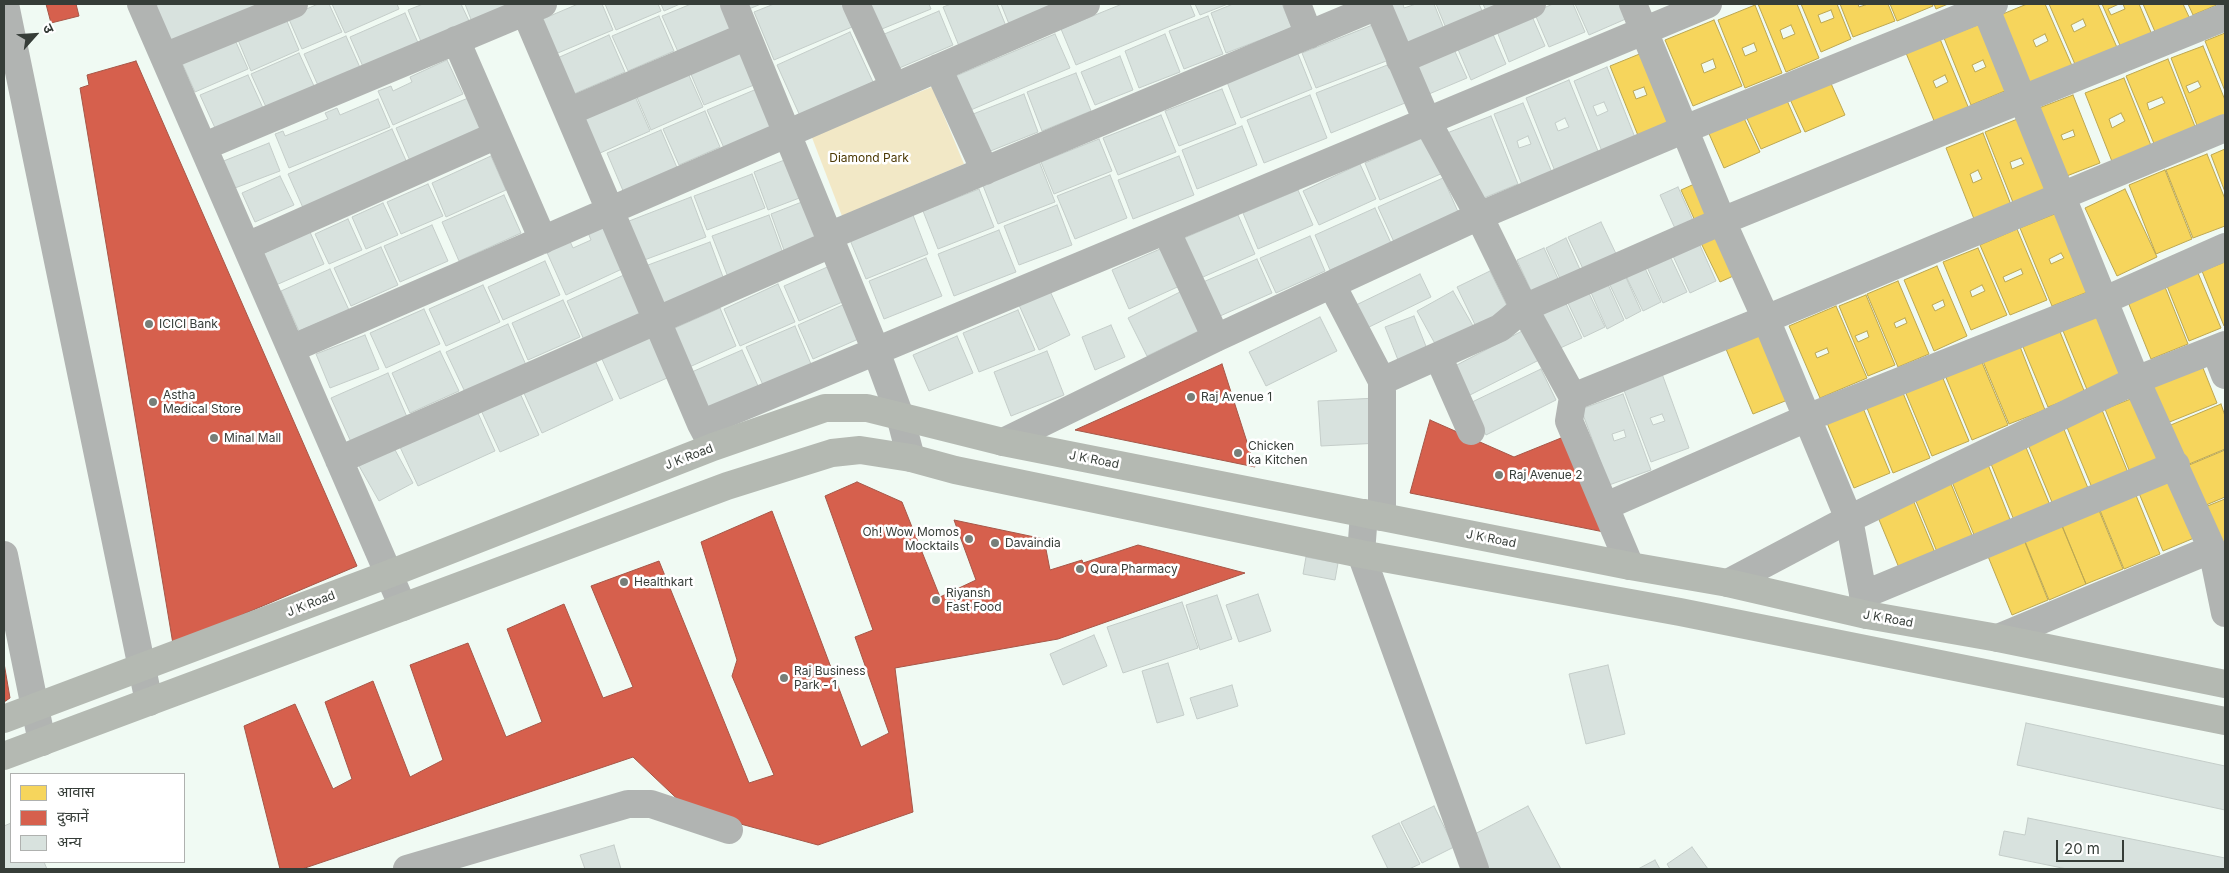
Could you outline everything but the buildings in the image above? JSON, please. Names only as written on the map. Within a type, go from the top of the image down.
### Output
[{"type":"main road","name":"J K Road","points":[[4,719],[389,574],[707,436],[825,408],[867,408],[1003,442],[1630,566],[1728,583],[1838,609],[1865,605],[1998,638],[2225,684]]},
{"type":"main road","points":[[839,408],[842,452]]},
{"type":"main road","points":[[4,756],[727,486],[832,453],[860,450],[912,458],[955,470],[1360,554],[1830,642],[2225,721]]},
{"type":"main road","points":[[1830,642],[1838,609]]},
{"type":"street","points":[[5,4],[149,702]]},
{"type":"street","points":[[141,4],[205,146],[246,246],[403,607]]},
{"type":"street","points":[[164,57],[292,4]]},
{"type":"street","points":[[734,4],[876,351],[900,416],[912,458]]},
{"type":"street","points":[[856,4],[894,87]]},
{"type":"street","points":[[291,349],[1086,4]]},
{"type":"street","points":[[1297,4],[1309,35]]},
{"type":"street","points":[[1400,60],[1532,4]]},
{"type":"street","points":[[1633,4],[1686,129],[1722,221],[1766,319],[1849,519],[1865,605],[2176,465]]},
{"type":"street","points":[[205,146],[456,40],[530,6],[568,112],[707,436],[876,351],[1708,4]]},
{"type":"street","points":[[339,460],[657,320],[984,171],[1377,5],[1427,121],[1479,216],[1524,308],[1573,397],[1569,421],[1630,566]]},
{"type":"street","points":[[1003,442],[1216,338],[1479,216],[1988,5],[2136,380],[2176,465],[2212,550],[2225,613]]},
{"type":"street","points":[[1382,381],[1500,328],[1524,308],[1722,221],[2024,100],[2225,16]]},
{"type":"street","points":[[568,112],[747,36]]},
{"type":"street","points":[[456,40],[543,240]]},
{"type":"street","points":[[938,68],[984,171]]},
{"type":"street","points":[[1573,397],[1766,319],[2225,128]]},
{"type":"street","points":[[246,246],[497,135]]},
{"type":"street","points":[[1166,230],[1216,338]]},
{"type":"street","points":[[1606,506],[1807,418],[2104,300],[2225,247]]},
{"type":"street","points":[[1332,285],[1382,381],[1373,515],[1360,554],[1475,869]]},
{"type":"street","points":[[1728,583],[1849,519],[2136,380],[2220,347],[2225,375]]},
{"type":"street","points":[[1438,356],[1472,431]]},
{"type":"street","points":[[1998,638],[2212,550]]},
{"type":"street","points":[[4,555],[42,742]]},
{"type":"street","points":[[407,869],[628,804],[651,804],[729,830]]},
{"type":"green space","name":"Diamond Park","points":[[932,87],[964,164],[842,216],[811,135]]},
{"type":"place","name":"ICICI Bank","points":[[149,324]]},
{"type":"place","name":"Raj Avenue 1","points":[[1191,397]]},
{"type":"place","name":"Astha Medical Store","points":[[153,402]]},
{"type":"place","name":"Minal Mall","points":[[214,438]]},
{"type":"place","name":"Chicken ka Kitchen","points":[[1238,453]]},
{"type":"place","name":"Raj Avenue 2","points":[[1499,475]]},
{"type":"place","name":"Oh! Wow Momos Mocktails","points":[[969,539]]},
{"type":"place","name":"Davaindia","points":[[995,543]]},
{"type":"place","name":"Qura Pharmacy","points":[[1080,569]]},
{"type":"place","name":"Healthkart","points":[[624,582]]},
{"type":"place","name":"Riyansh Fast Food","points":[[936,600]]},
{"type":"place","name":"Raj Business Park - 1","points":[[784,678]]}]
